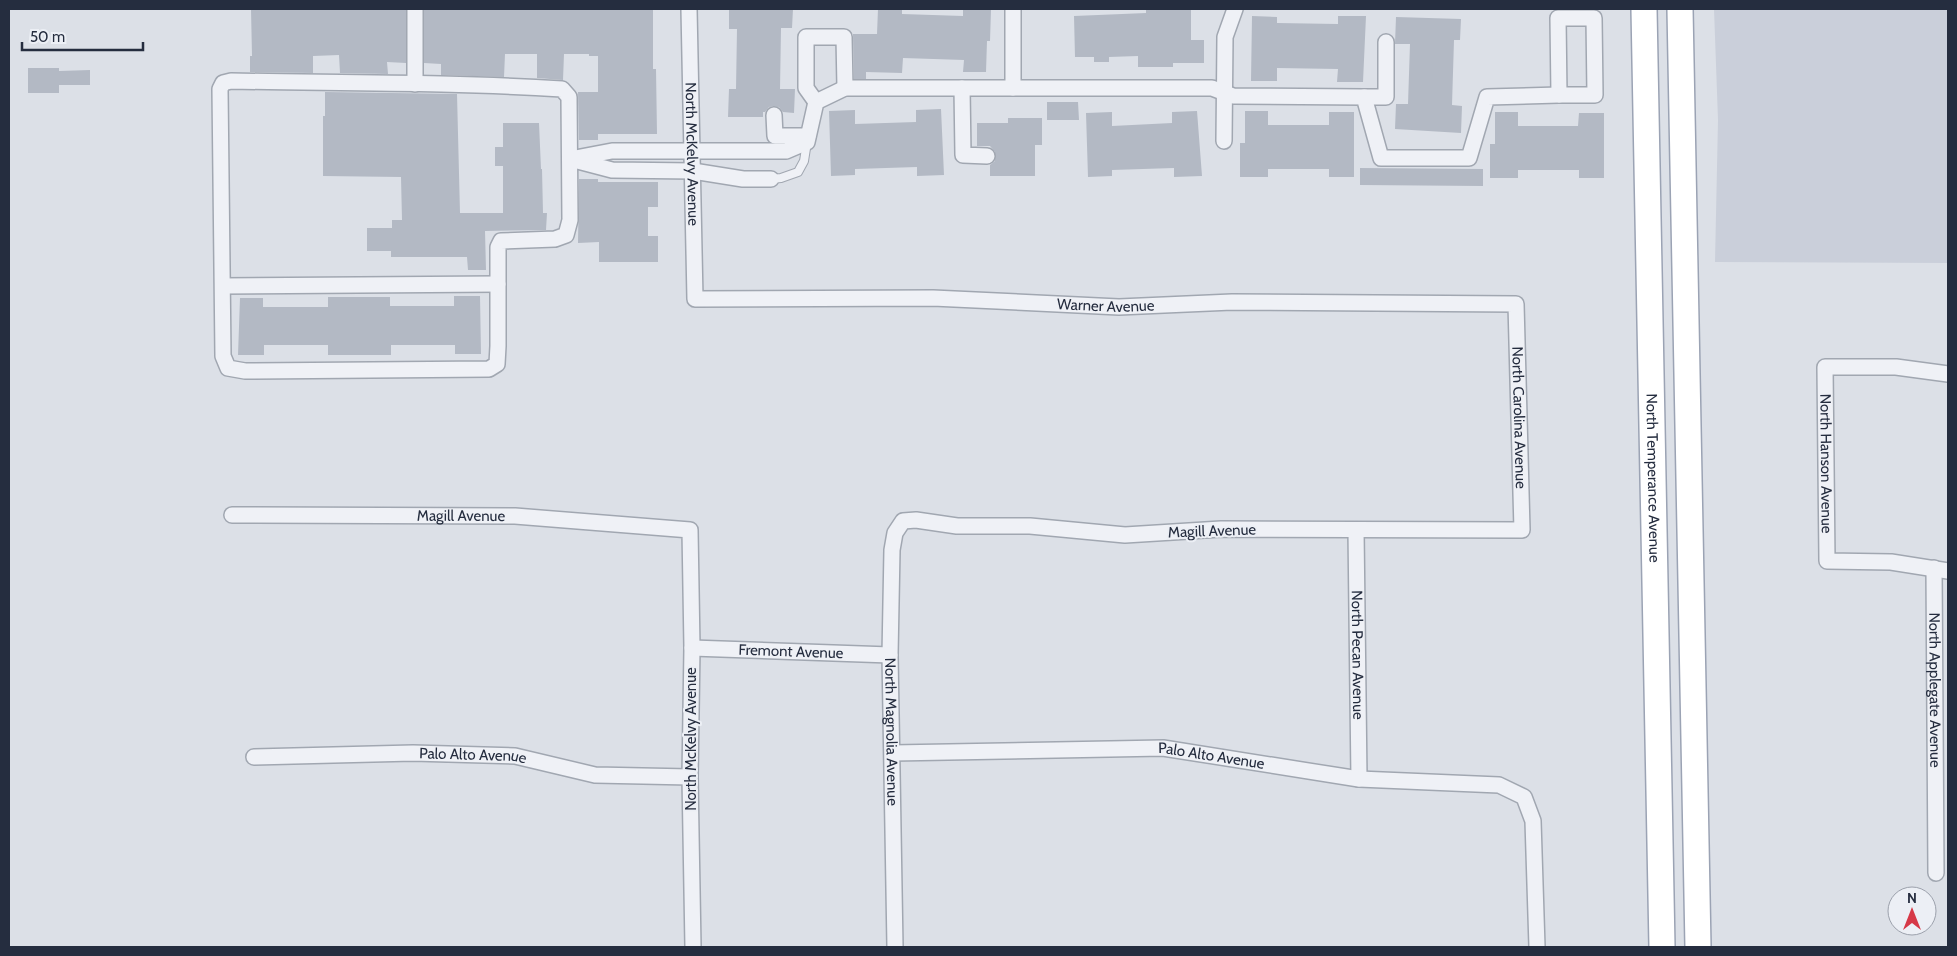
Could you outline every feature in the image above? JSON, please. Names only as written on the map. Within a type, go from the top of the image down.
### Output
[{"type":"main road","name":"North Temperance Avenue","points":[[1644,9],[1662,947]]},
{"type":"main road","points":[[1680,9],[1698,947]]},
{"type":"street","points":[[415,9],[415,84]]},
{"type":"street","name":"North McKelvy Avenue","points":[[689,9],[695,299]]},
{"type":"street","points":[[1013,9],[1013,88]]},
{"type":"street","points":[[1224,141],[1225,37],[1235,9]]},
{"type":"street","points":[[1364,97],[1381,158],[1469,158],[1487,97],[1595,95],[1594,18],[1558,18],[1559,95]]},
{"type":"street","points":[[570,159],[612,151],[786,151],[808,139],[816,102],[806,88],[806,37],[844,37],[845,88]]},
{"type":"street","points":[[816,102],[845,88],[1212,88],[1233,96],[1386,97],[1386,42]]},
{"type":"street","points":[[230,81],[415,84],[562,89],[569,97],[570,159],[570,220],[566,235],[555,239],[500,241],[498,247],[497,364],[489,369],[245,371],[228,368],[223,356],[220,89],[223,83],[230,81]]},
{"type":"street","points":[[962,88],[963,155],[987,156]]},
{"type":"street","points":[[774,115],[775,136],[808,139]]},
{"type":"street","points":[[570,159],[612,170],[693,170],[743,179],[771,179]]},
{"type":"street","points":[[222,286],[498,284]]},
{"type":"street","name":"Warner Avenue","points":[[695,299],[933,298],[1119,307],[1232,302],[1516,304]]},
{"type":"street","name":"North Carolina Avenue","points":[[1516,304],[1522,530]]},
{"type":"street","name":"North Hanson Avenue","points":[[1941,569],[1891,562],[1827,561],[1825,367],[1896,368],[1948,374]]},
{"type":"street","name":"Magill Avenue","points":[[232,514],[515,516],[690,530]]},
{"type":"street","name":"Magill Avenue","points":[[903,521],[916,520],[957,526],[1030,526],[1125,535],[1221,529],[1522,530]]},
{"type":"street","name":"North Magnolia Avenue","points":[[895,947],[890,655],[892,550],[895,533],[903,521]]},
{"type":"street","name":"North McKelvy Avenue","points":[[690,530],[692,648],[690,777],[693,947]]},
{"type":"street","name":"North Pecan Avenue","points":[[1356,530],[1359,779]]},
{"type":"street","name":"North Applegate Avenue","points":[[1936,873],[1942,788],[1941,569]]},
{"type":"street","name":"Fremont Avenue","points":[[692,648],[890,655]]},
{"type":"street","name":"Palo Alto Avenue","points":[[893,754],[1163,748],[1359,779],[1499,785],[1524,797],[1533,821],[1536,947]]},
{"type":"street","name":"Palo Alto Avenue","points":[[254,757],[413,753],[515,756],[595,775],[690,777]]},
{"type":"lane","points":[[771,179],[781,178],[798,172],[804,161],[808,139]]},
{"type":"shaded area","points":[[1714,9],[1948,9],[1948,263],[1715,262],[1718,120]]},
{"type":"building","points":[[251,9],[406,9],[406,63],[387,62],[388,74],[340,73],[339,55],[313,56],[313,73],[250,72],[250,56],[252,56]]},
{"type":"building","points":[[424,9],[653,9],[653,69],[656,69],[657,134],[598,134],[598,140],[579,140],[578,92],[598,92],[598,56],[564,54],[563,80],[537,78],[537,54],[505,54],[504,77],[441,75],[441,64],[424,63]]},
{"type":"building","points":[[729,9],[793,9],[792,28],[781,28],[780,89],[795,89],[794,113],[783,112],[779,107],[773,106],[763,112],[763,117],[728,117],[729,89],[736,89],[737,29],[729,29]]},
{"type":"building","points":[[878,9],[902,9],[902,14],[963,16],[963,9],[991,9],[990,41],[987,41],[986,72],[963,72],[964,60],[903,58],[902,73],[866,72],[866,79],[854,79],[853,34],[877,34]]},
{"type":"building","points":[[1146,9],[1191,9],[1191,40],[1204,40],[1204,63],[1173,63],[1173,67],[1138,67],[1138,56],[1109,57],[1109,62],[1094,62],[1094,57],[1075,57],[1074,16],[1146,13]]},
{"type":"building","points":[[1252,16],[1277,17],[1277,23],[1338,24],[1338,16],[1366,16],[1363,82],[1337,82],[1338,69],[1277,68],[1277,81],[1251,81]]},
{"type":"building","points":[[1396,17],[1461,19],[1460,40],[1454,40],[1452,105],[1462,106],[1461,133],[1395,129],[1396,104],[1408,104],[1410,44],[1395,44]]},
{"type":"building","points":[[28,68],[59,68],[59,71],[90,70],[90,85],[59,85],[59,93],[28,93]]},
{"type":"building","points":[[325,92],[457,94],[460,213],[503,213],[503,166],[495,166],[495,147],[503,147],[503,123],[539,123],[543,213],[547,213],[546,230],[485,231],[486,270],[468,270],[467,257],[391,257],[391,251],[367,251],[367,228],[392,228],[392,220],[402,220],[401,177],[323,176]]},
{"type":"building","points":[[1047,102],[1078,102],[1079,120],[1047,120]]},
{"type":"building","points":[[941,109],[944,175],[917,176],[917,167],[855,169],[855,175],[831,176],[829,111],[855,110],[855,124],[916,122],[916,110]]},
{"type":"building","points":[[1197,111],[1202,176],[1174,177],[1174,168],[1112,170],[1112,176],[1088,177],[1086,113],[1112,112],[1112,126],[1172,123],[1172,112]]},
{"type":"building","points":[[1245,111],[1268,111],[1268,125],[1329,125],[1329,112],[1354,112],[1354,177],[1329,177],[1329,169],[1268,169],[1268,177],[1240,177],[1240,143],[1245,143]]},
{"type":"building","points":[[1495,112],[1518,112],[1518,126],[1578,126],[1579,113],[1604,113],[1604,178],[1579,178],[1579,170],[1518,170],[1518,178],[1490,178],[1490,144],[1495,144]]},
{"type":"building","points":[[1008,118],[1042,118],[1042,145],[1035,145],[1035,176],[990,176],[990,165],[995,161],[995,152],[990,146],[977,146],[977,123],[1008,123]]},
{"type":"building","points":[[1360,168],[1483,169],[1483,186],[1360,185]]},
{"type":"building","points":[[579,179],[598,179],[598,182],[658,182],[658,207],[648,207],[648,236],[658,236],[658,262],[599,262],[599,242],[578,243]]},
{"type":"building","points":[[454,296],[480,296],[481,354],[455,354],[455,345],[391,345],[391,355],[328,355],[328,345],[264,345],[264,355],[238,355],[240,298],[263,298],[263,307],[328,307],[328,297],[390,297],[390,306],[454,306]]}]
